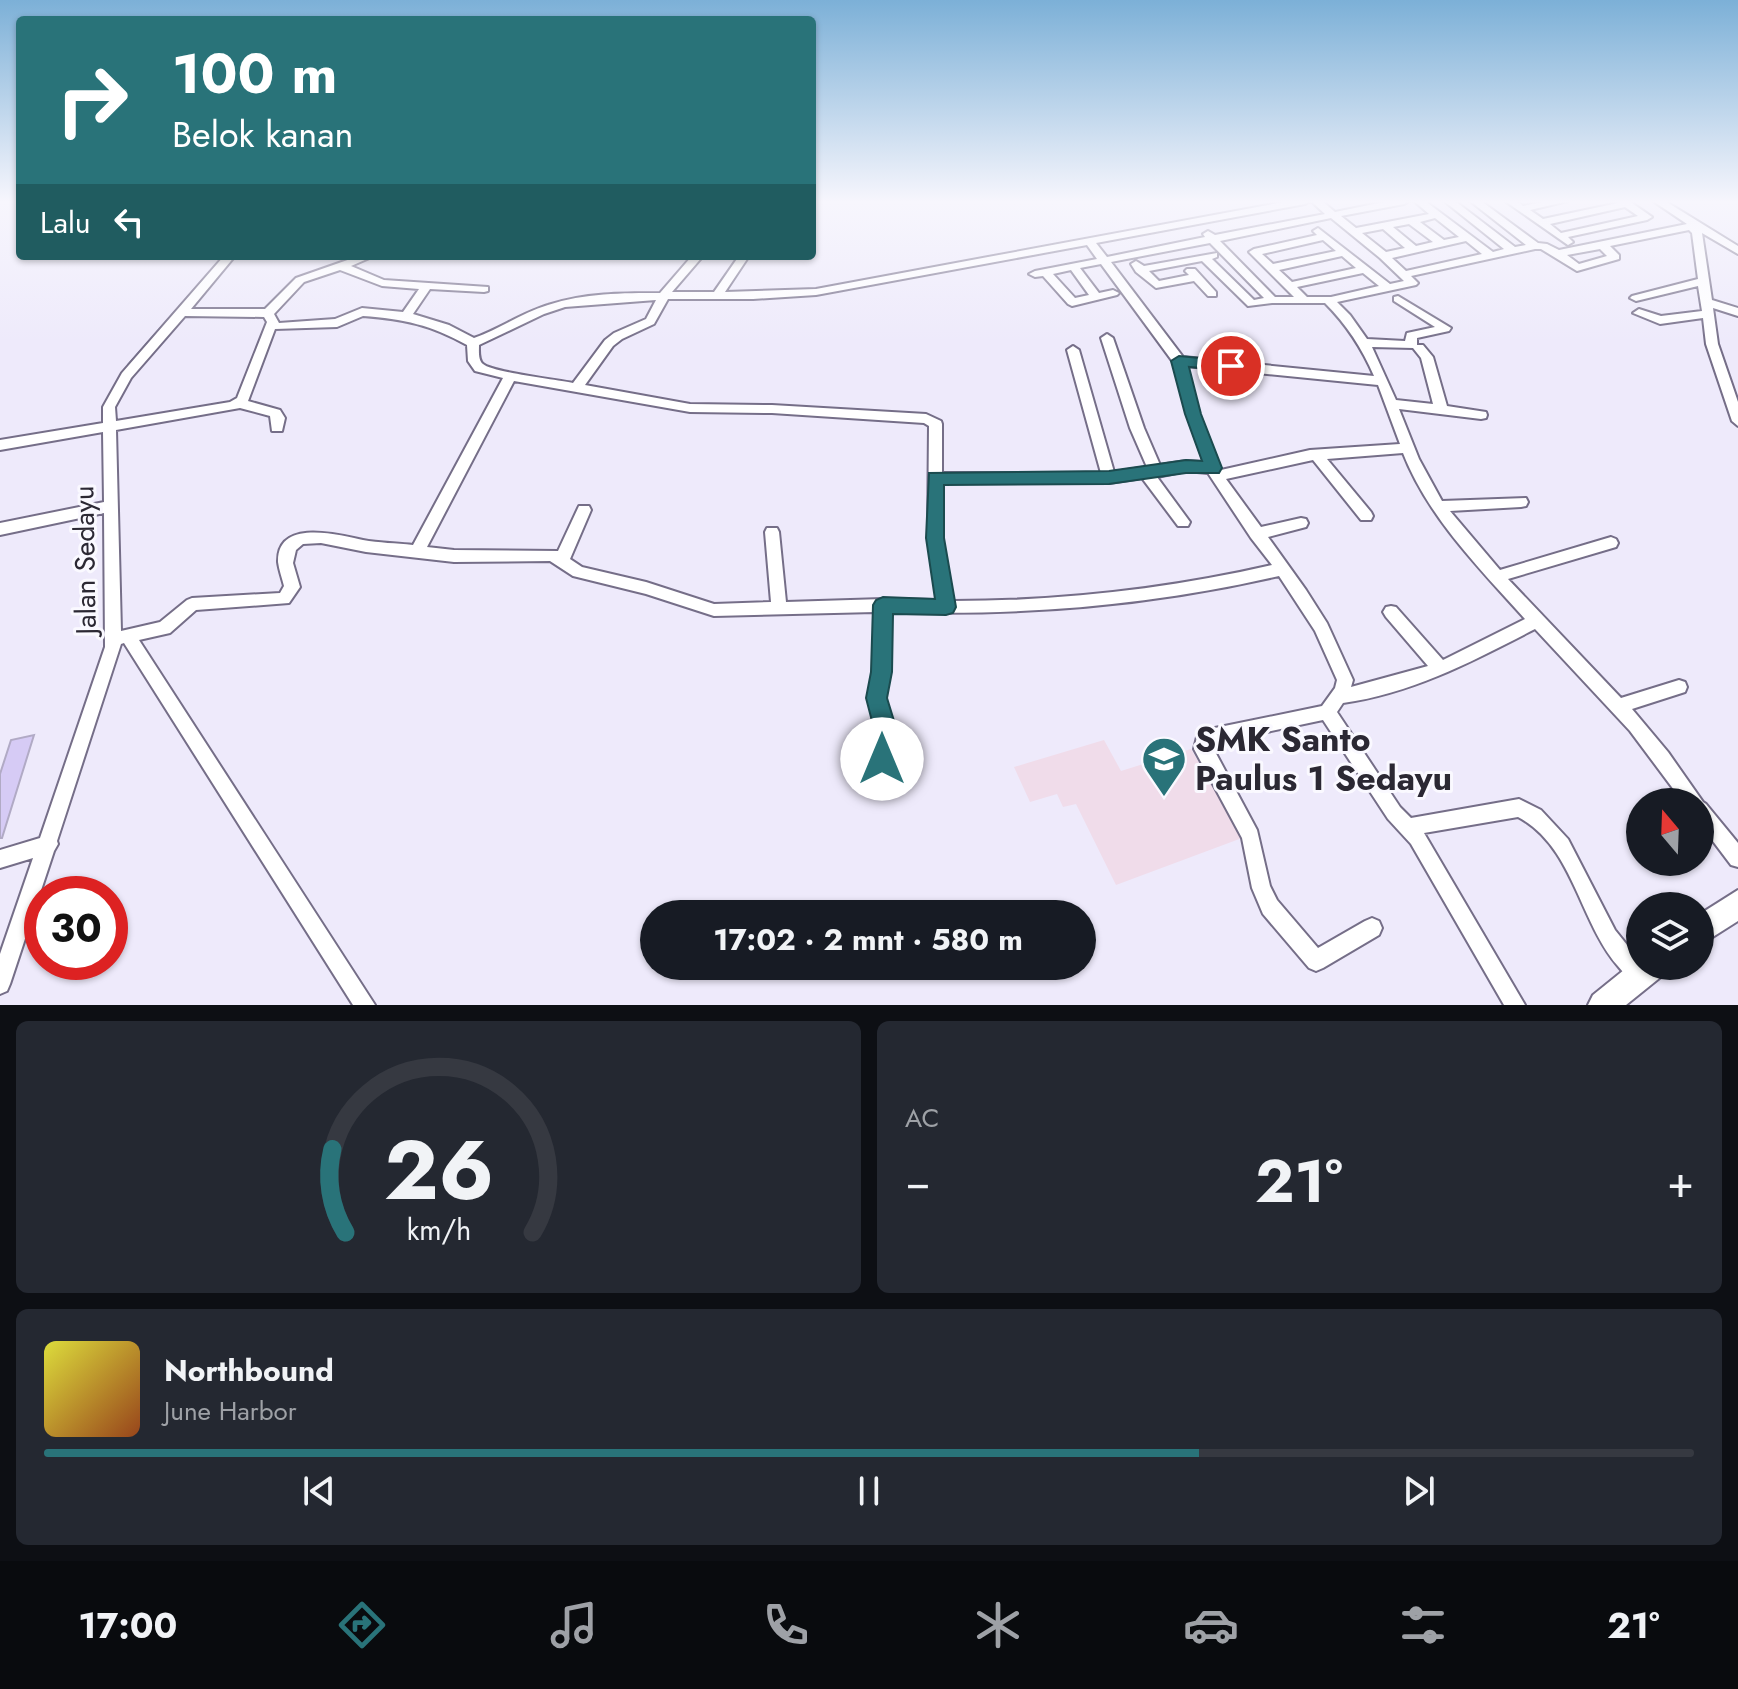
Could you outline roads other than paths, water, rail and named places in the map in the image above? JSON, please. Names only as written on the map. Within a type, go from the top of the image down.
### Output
[{"type":"highway","points":[[1714,921],[1738,904]]},
{"type":"highway","points":[[1603,1005],[1635,980]]},
{"type":"street","points":[[470,341],[560,305],[665,294],[717,296],[816,292],[1058,248]]},
{"type":"street","points":[[1094,248],[1179,361],[1193,414],[1215,472],[1321,628],[1341,668],[1345,685],[1332,704]]},
{"type":"street","points":[[1113,293],[1070,301],[1041,273],[1163,248]]},
{"type":"street","points":[[1221,248],[1272,300]]},
{"type":"street","points":[[1270,248],[1255,251],[1303,299]]},
{"type":"street","points":[[1337,248],[1388,288]]},
{"type":"street","points":[[1204,257],[1249,303],[1328,300],[1412,283],[1406,274],[1374,248]]},
{"type":"street","points":[[1384,256],[1418,248]]},
{"type":"street","points":[[1480,248],[1490,255]]},
{"type":"street","points":[[1509,248],[1513,251]]},
{"type":"street","points":[[1406,274],[1527,248]]},
{"type":"street","points":[[1547,248],[1577,268],[1615,257],[1605,248]]},
{"type":"street","points":[[1558,254],[1578,248]]},
{"type":"street","points":[[1699,248],[1712,344],[1738,421]]},
{"type":"street","points":[[1140,270],[1225,252]]},
{"type":"street","points":[[1270,268],[1343,253]]},
{"type":"street","points":[[1128,255],[1156,285],[1197,277]]},
{"type":"street","name":"Jalan Sedayu","points":[[0,984],[112,654],[121,637],[110,506],[109,407],[126,376],[226,260]]},
{"type":"street","points":[[239,403],[270,318],[300,280],[358,260]]},
{"type":"street","points":[[576,388],[609,343],[650,321],[665,294],[695,260]]},
{"type":"street","points":[[717,296],[741,260]]},
{"type":"street","points":[[1182,262],[1212,294]]},
{"type":"street","points":[[341,266],[382,283],[484,289]]},
{"type":"street","points":[[1073,266],[1097,297]]},
{"type":"street","points":[[1288,286],[1365,269]]},
{"type":"street","points":[[1636,298],[1703,281]]},
{"type":"street","points":[[406,316],[426,286]]},
{"type":"street","points":[[1364,343],[1412,344],[1411,336],[1445,328],[1398,299]]},
{"type":"street","points":[[1328,300],[1345,313],[1364,343],[1407,448],[1424,484],[1439,506],[1496,577],[1650,742],[1684,788]]},
{"type":"street","points":[[1639,313],[1660,320],[1706,308],[1738,312]]},
{"type":"street","points":[[181,312],[270,318],[280,327],[337,323],[362,312],[406,316],[445,328],[470,341],[477,366],[510,376],[690,408],[772,409],[930,420],[936,424],[935,538],[946,607]]},
{"type":"street","points":[[1107,338],[1152,473],[1183,522]]},
{"type":"street","points":[[1419,348],[1427,357],[1441,409]]},
{"type":"street","points":[[1073,350],[1109,478]]},
{"type":"street","points":[[1179,361],[1380,381]]},
{"type":"street","points":[[417,551],[510,376]]},
{"type":"street","points":[[0,445],[239,403],[275,413],[279,418],[277,428]]},
{"type":"street","points":[[1389,403],[1481,415]]},
{"type":"street","points":[[935,478],[1109,478],[1199,465],[1215,472],[1317,455],[1407,448]]},
{"type":"street","points":[[1317,455],[1366,516]]},
{"type":"street","points":[[1439,506],[1521,502]]},
{"type":"street","points":[[0,529],[110,506]]},
{"type":"street","points":[[562,559],[584,510]]},
{"type":"street","points":[[1256,534],[1301,523]]},
{"type":"street","points":[[772,532],[779,609]]},
{"type":"street","points":[[365,1005],[121,637],[164,628],[189,604],[284,599],[292,587],[285,559],[297,542],[320,536],[367,546],[454,556],[553,555],[578,572],[646,588],[702,607],[733,611],[883,605],[1014,608],[1189,590],[1282,569]]},
{"type":"street","points":[[1496,577],[1611,543]]},
{"type":"street","points":[[882,759],[883,721],[877,698],[883,605]]},
{"type":"street","points":[[1391,612],[1441,669]]},
{"type":"street","points":[[1372,928],[1316,961],[1280,921],[1261,888],[1251,836],[1203,749],[1203,743],[1211,736],[1332,704],[1441,669],[1536,621]]},
{"type":"street","points":[[1618,706],[1679,687]]},
{"type":"street","points":[[1332,704],[1394,813],[1409,827],[1429,856],[1515,1005]]},
{"type":"street","points":[[1409,827],[1519,808],[1535,815],[1557,839],[1609,938],[1626,953]]},
{"type":"street","points":[[1714,828],[1738,858]]},
{"type":"street","points":[[0,859],[49,844]]},
{"type":"waterway","points":[[128,365],[220,260]]},
{"type":"place","name":"SMK Santo Paulus 1 Sedayu","points":[[1164,798]]}]
